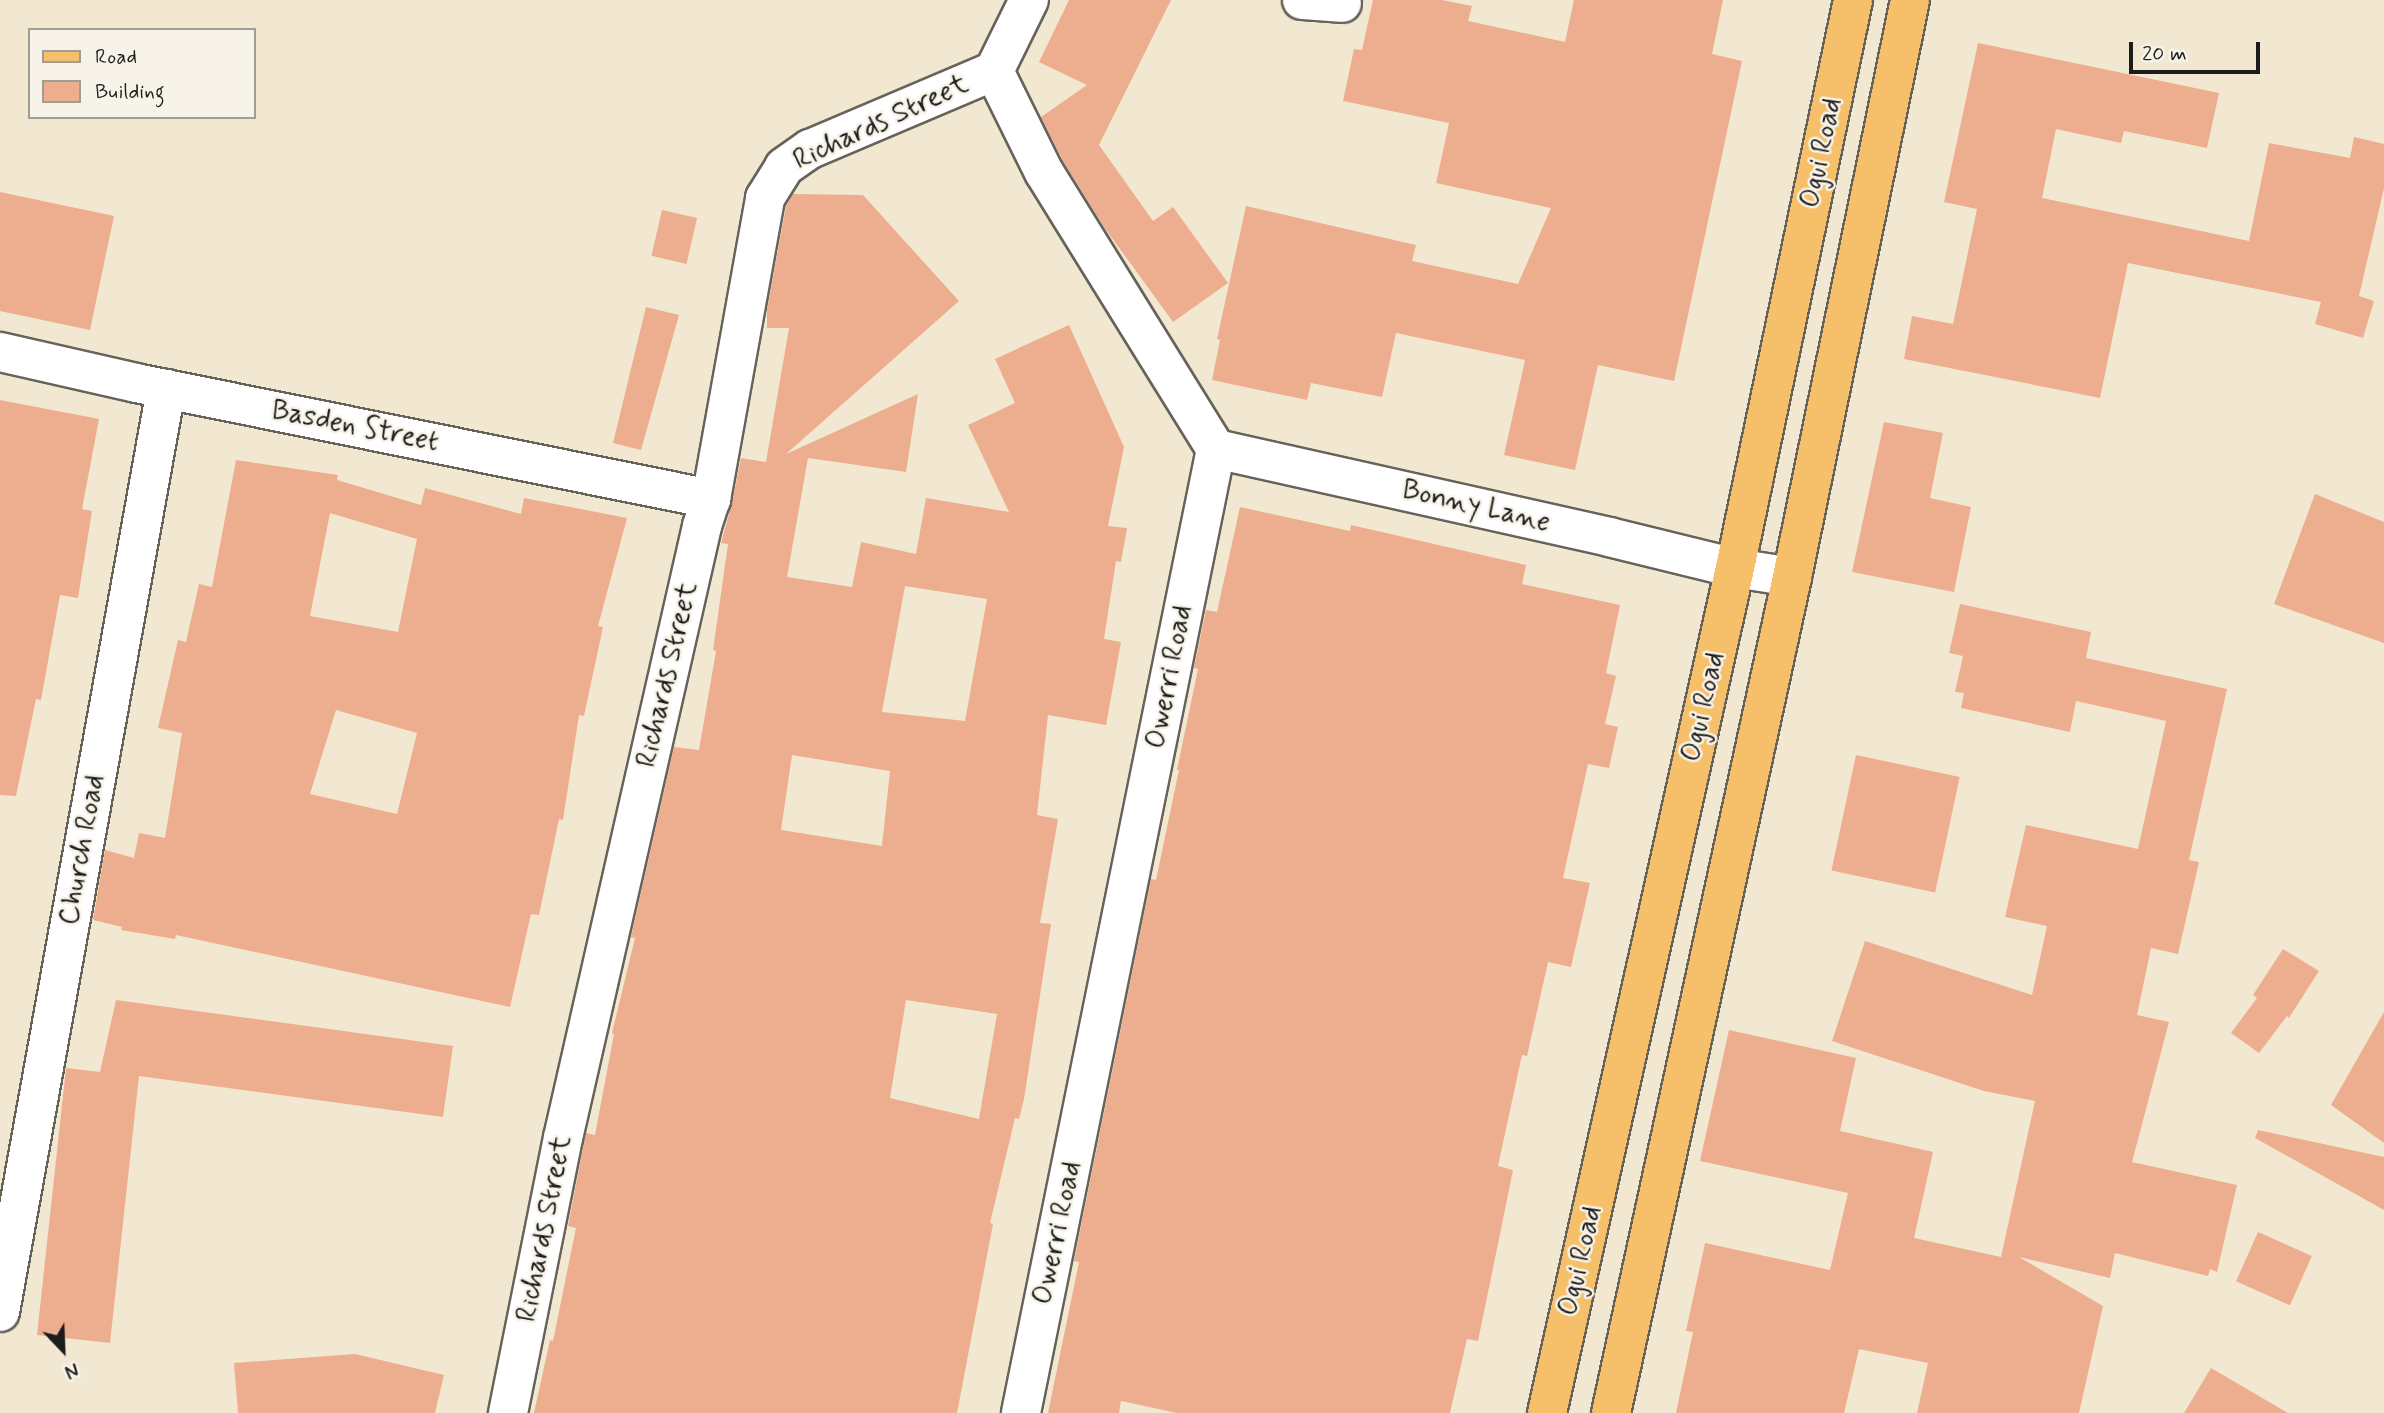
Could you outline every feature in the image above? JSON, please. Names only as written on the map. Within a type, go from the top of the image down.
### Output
[{"type":"main road","name":"Ogui Road","points":[[1547,1413],[1735,568],[1853,0]]},
{"type":"main road","name":"Ogui Road","points":[[1611,1413],[1792,577],[1910,0]]},
{"type":"street","points":[[1029,0],[994,71],[1044,172],[1216,449]]},
{"type":"street","points":[[1302,0],[1342,3]]},
{"type":"street","name":"Richards Street","points":[[508,1413],[563,1138],[702,526],[711,499],[765,198],[784,167],[810,149],[994,71]]},
{"type":"street","name":"Basden Street","points":[[0,352],[166,389],[711,499]]},
{"type":"street","name":"Church Road","points":[[0,1312],[166,389]]},
{"type":"street","name":"Bonny Lane","points":[[1216,449],[1735,568],[1792,577]]},
{"type":"street","name":"Owerri Road","points":[[1021,1413],[1216,449]]},
{"type":"building","points":[[1069,0],[1171,0],[1099,145],[1153,221],[1173,207],[1228,283],[1173,322],[1104,227],[1063,161],[1041,117],[1087,85],[1039,62]]},
{"type":"building","points":[[1373,0],[1442,0],[1472,6],[1468,21],[1565,42],[1574,0],[1723,0],[1712,54],[1742,61],[1674,381],[1598,365],[1575,470],[1504,455],[1525,360],[1396,333],[1382,397],[1311,383],[1307,400],[1212,380],[1220,340],[1217,339],[1246,206],[1416,245],[1412,261],[1518,284],[1551,208],[1436,183],[1449,123],[1343,101],[1354,49],[1362,50]]},
{"type":"building","points":[[1978,43],[2219,93],[2207,148],[2124,131],[2121,143],[2056,129],[2042,198],[2249,241],[2269,143],[2350,158],[2354,137],[2384,144],[2384,188],[2359,296],[2374,301],[2363,338],[2315,324],[2321,302],[2128,263],[2100,398],[1904,359],[1912,316],[1953,324],[1977,209],[1944,202]]},
{"type":"building","points":[[0,192],[114,216],[90,330],[0,311]]},
{"type":"building","points":[[793,194],[863,195],[959,301],[786,454],[918,394],[906,472],[808,458],[787,577],[852,587],[861,542],[916,554],[926,498],[1009,512],[968,425],[1015,403],[995,359],[1069,325],[1124,447],[1108,526],[1127,528],[1121,562],[1116,561],[1104,639],[1121,642],[1106,725],[1048,715],[1037,815],[1058,819],[1040,923],[1051,924],[1024,1099],[1019,1119],[1015,1118],[990,1223],[993,1224],[957,1413],[534,1413],[550,1340],[553,1341],[576,1228],[568,1226],[586,1133],[595,1135],[614,1034],[612,1033],[635,938],[631,937],[674,747],[699,750],[716,651],[713,650],[728,544],[721,543],[741,458],[766,462],[789,328],[767,328],[767,310],[786,206]],"holes":[[[905,586],[987,599],[965,721],[882,712]],[[792,755],[890,771],[882,846],[781,830]],[[906,1000],[997,1014],[979,1119],[890,1098]]]},
{"type":"building","points":[[662,210],[697,218],[687,264],[651,256]]},
{"type":"building","points":[[646,307],[679,315],[641,450],[613,443]]},
{"type":"building","points":[[0,400],[99,419],[82,509],[92,511],[78,598],[60,595],[41,700],[36,699],[16,796],[0,795]]},
{"type":"building","points":[[1884,422],[1943,433],[1930,498],[1971,507],[1954,592],[1852,572]]},
{"type":"building","points":[[236,460],[338,475],[337,480],[421,505],[425,488],[521,514],[524,498],[627,518],[598,626],[603,627],[584,716],[579,715],[563,820],[559,819],[539,915],[531,914],[510,1007],[176,935],[175,939],[121,930],[122,927],[93,920],[105,850],[134,858],[139,833],[165,838],[182,733],[158,728],[178,640],[186,642],[199,584],[212,587]],"holes":[[[330,513],[417,539],[398,632],[310,616]],[[336,710],[417,733],[397,814],[310,794]]]},
{"type":"building","points":[[2315,494],[2384,522],[2384,643],[2274,604]]},
{"type":"building","points":[[1240,507],[1350,531],[1351,525],[1526,565],[1522,584],[1620,605],[1606,673],[1616,676],[1605,724],[1618,727],[1609,768],[1588,764],[1563,878],[1590,883],[1571,967],[1548,962],[1527,1056],[1522,1055],[1498,1166],[1513,1170],[1478,1341],[1467,1339],[1450,1413],[1177,1413],[1121,1401],[1119,1413],[1048,1413],[1079,1262],[1074,1261],[1151,879],[1156,880],[1179,770],[1198,669],[1194,668],[1206,610],[1217,612]]},
{"type":"building","points":[[1960,604],[2091,632],[2086,658],[2227,689],[2189,860],[2199,862],[2178,954],[2151,948],[2137,1015],[2169,1022],[2132,1162],[2237,1185],[2217,1272],[2210,1269],[2208,1276],[2115,1253],[2110,1278],[2019,1257],[2103,1306],[2079,1413],[1917,1413],[1928,1363],[1859,1349],[1844,1413],[1676,1413],[1693,1332],[1686,1331],[1705,1243],[1830,1270],[1848,1193],[1700,1161],[1729,1030],[1856,1058],[1840,1131],[1933,1152],[1914,1238],[2001,1257],[2035,1101],[1984,1091],[1832,1041],[1865,941],[2032,995],[2047,926],[2005,917],[2026,825],[2138,849],[2166,721],[2076,701],[2070,732],[1961,708],[1964,693],[1955,692],[1963,656],[1949,653]]},
{"type":"building","points":[[1856,755],[1960,777],[1935,892],[1831,870]]},
{"type":"building","points":[[2283,949],[2319,971],[2289,1018],[2287,1016],[2259,1053],[2231,1033],[2257,998],[2253,995]]},
{"type":"building","points":[[116,1000],[453,1046],[443,1117],[139,1076],[110,1343],[37,1335],[66,1068],[100,1072]]},
{"type":"building","points":[[2384,1012],[2384,1143],[2331,1105]]},
{"type":"building","points":[[2258,1130],[2384,1157],[2384,1210],[2255,1138]]},
{"type":"building","points":[[2258,1232],[2312,1256],[2290,1305],[2236,1281]]},
{"type":"building","points":[[355,1354],[444,1375],[435,1413],[238,1413],[234,1363]]},
{"type":"building","points":[[2211,1368],[2288,1413],[2184,1413]]}]
